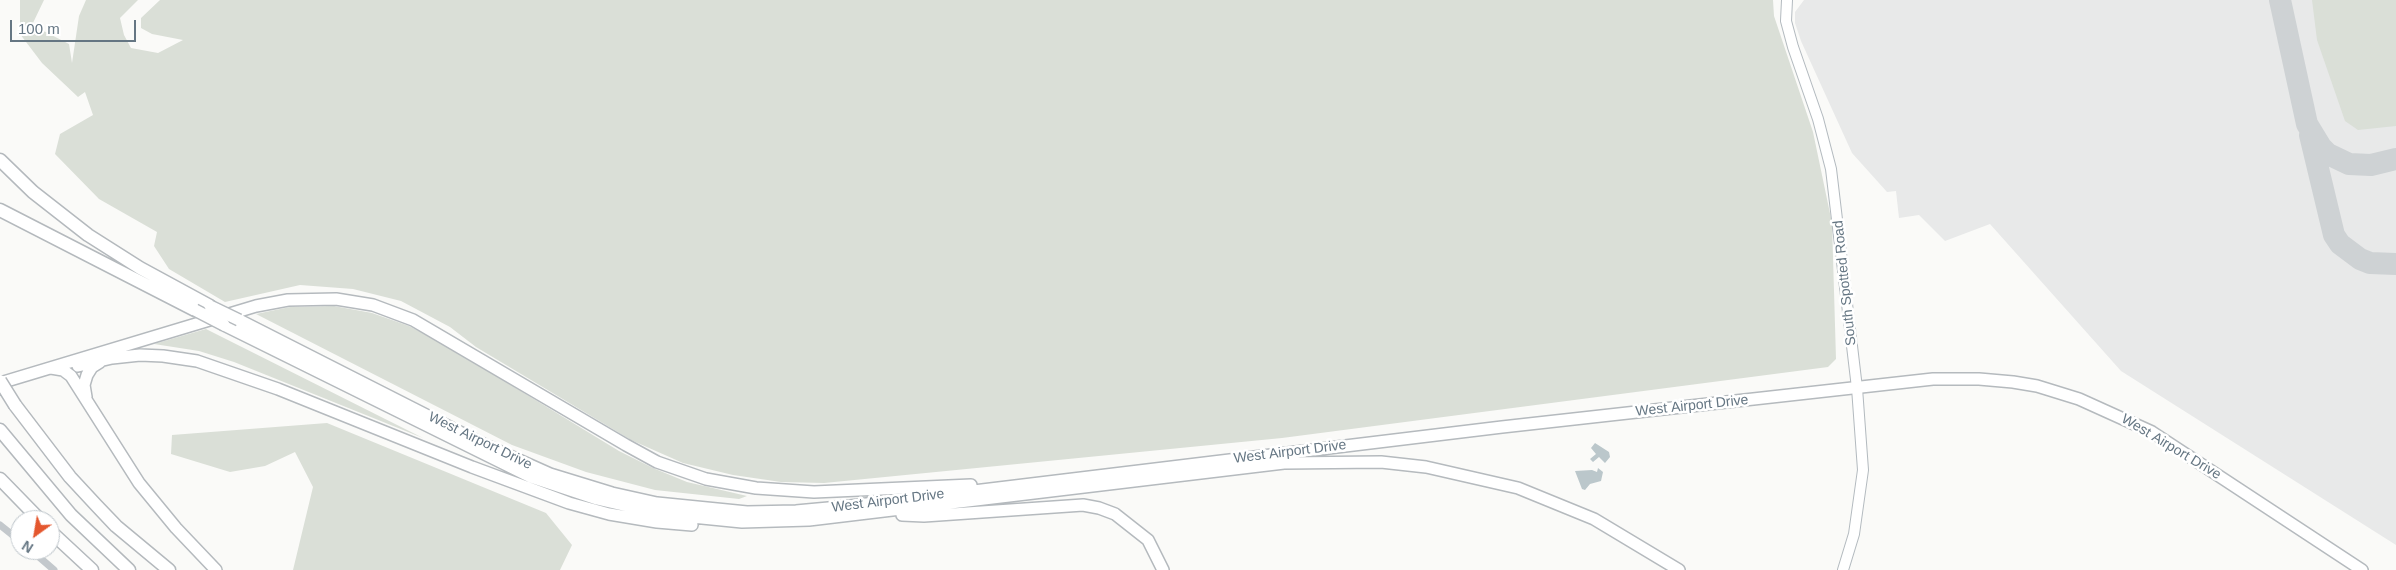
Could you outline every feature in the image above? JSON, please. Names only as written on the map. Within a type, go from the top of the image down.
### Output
[{"type":"highway","points":[[0,160],[33,192],[88,235],[134,264],[210,306]]},
{"type":"highway","points":[[0,210],[196,310]]},
{"type":"highway","points":[[0,382],[15,405],[70,477],[123,532],[169,570]]},
{"type":"highway","points":[[0,430],[55,498],[129,570]]},
{"type":"highway","points":[[0,480],[30,510]]},
{"type":"highway","points":[[60,540],[92,570]]},
{"type":"main road","name":"South Spotted Road","points":[[1787,0],[1786,21],[1818,118],[1831,169],[1857,388],[1862,470],[1854,534],[1843,570]]},
{"type":"main road","points":[[0,382],[256,306],[288,300],[336,299],[373,305],[413,320],[626,446],[657,462],[706,479],[756,488],[814,492],[1037,483]]},
{"type":"main road","name":"West Airport Drive","points":[[210,306],[522,462],[596,488],[657,503],[726,511],[796,511],[1531,424],[1934,379],[1979,379],[2037,386],[2079,399],[2132,422],[2171,444],[2362,570]]},
{"type":"main road","name":"West Airport Drive","points":[[196,310],[509,467],[574,493],[662,514],[713,520],[781,522],[863,514],[1284,463],[1381,462],[1426,467],[1518,488],[1594,519],[1679,570]]},
{"type":"main road","points":[[0,389],[103,360],[132,356],[163,356],[197,361],[221,368],[569,503],[609,514],[657,522],[745,527],[781,522]]},
{"type":"main road","points":[[90,405],[85,393],[85,380],[92,367],[103,360]]},
{"type":"main road","points":[[50,368],[63,370],[73,379],[145,490],[176,528],[216,570]]},
{"type":"main road","points":[[863,514],[924,516],[1083,505],[1115,514],[1127,522],[1148,540],[1163,570]]},
{"type":"street","points":[[0,525],[10,533]]},
{"type":"street","points":[[42,560],[54,570]]},
{"type":"shaded area","points":[[20,0],[44,0],[32,25],[69,44],[72,63],[79,16],[86,0],[138,0],[120,18],[124,35],[131,48],[158,53],[183,40],[152,34],[141,28],[141,18],[160,0],[1773,0],[1774,16],[1813,132],[1832,223],[1836,359],[1828,367],[1282,438],[824,483],[781,482],[733,475],[683,463],[631,440],[476,347],[450,327],[401,301],[353,289],[300,285],[225,302],[169,269],[154,246],[157,232],[99,199],[55,154],[60,134],[93,115],[85,92],[78,97],[42,63],[20,34]]},
{"type":"shaded area","points":[[1804,0],[2396,0],[2396,545],[2121,371],[1990,224],[1945,241],[1919,215],[1899,218],[1896,191],[1887,192],[1852,153],[1801,41],[1795,23],[1795,12]]},
{"type":"shaded area","points":[[2312,0],[2396,0],[2396,126],[2358,130],[2345,121],[2317,40]]},
{"type":"shaded area","points":[[334,306],[372,313],[409,326],[447,346],[619,451],[653,468],[687,482],[747,496],[739,499],[655,490],[586,472],[512,445],[256,314],[290,307]]},
{"type":"shaded area","points":[[206,329],[423,438],[234,362],[199,351],[154,344]]},
{"type":"shaded area","points":[[327,423],[546,513],[572,545],[560,570],[293,570],[313,487],[295,452],[265,466],[230,472],[171,454],[172,435]]},
{"type":"shaded area","points":[[1595,443],[1609,452],[1610,457],[1605,463],[1599,457],[1593,462],[1590,459],[1596,454],[1591,448]]},
{"type":"shaded area","points":[[1598,468],[1603,472],[1601,481],[1590,484],[1585,490],[1582,489],[1575,471],[1592,470],[1597,472]]},
{"type":"taxiway","points":[[2280,0],[2307,124],[2321,147],[2328,154],[2349,164],[2371,165],[2396,159]]},
{"type":"taxiway","points":[[2310,135],[2334,235],[2340,244],[2360,259],[2370,263],[2396,264]]}]
